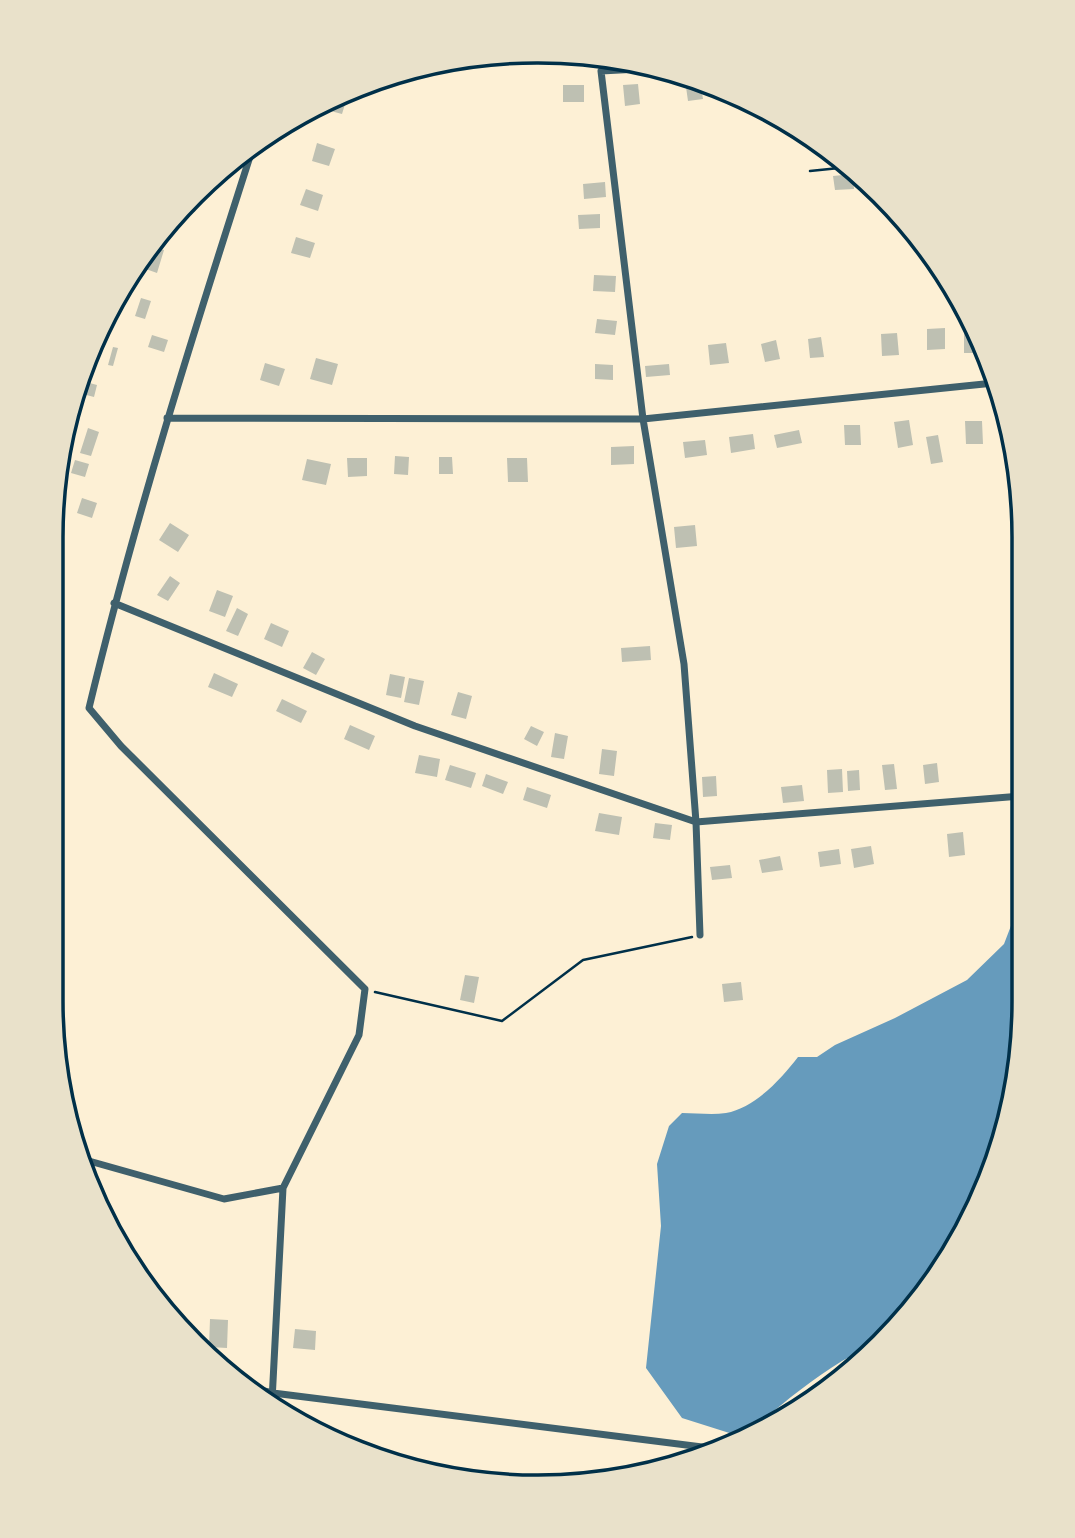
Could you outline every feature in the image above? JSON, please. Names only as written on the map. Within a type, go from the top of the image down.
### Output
[{"type":"street","points":[[618,70],[601,71],[643,419],[684,664],[696,822],[700,935]]},
{"type":"street","points":[[248,161],[167,418],[114,603],[89,708],[121,746],[365,989],[359,1034],[284,1188],[273,1394]]},
{"type":"street","points":[[167,418],[643,419],[987,384]]},
{"type":"street","points":[[114,603],[415,726],[696,822],[1012,797]]},
{"type":"street","points":[[91,1162],[224,1199],[284,1188]]},
{"type":"street","points":[[278,1398],[699,1446]]},
{"type":"path","points":[[810,171],[835,168]]},
{"type":"path","points":[[365,989],[502,1021],[583,960],[700,935]]},
{"type":"water","points":[[1012,923],[1011,1032],[1003,1093],[987,1153],[976,1182],[932,1264],[873,1336],[850,1357],[772,1413],[731,1433],[682,1418],[646,1368],[661,1226],[657,1164],[669,1126],[682,1113],[726,1113],[747,1105],[775,1083],[798,1057],[817,1057],[835,1045],[895,1018],[967,980],[1004,944]]},
{"type":"building","points":[[638,84],[640,104],[625,106],[623,85]]},
{"type":"building","points":[[563,85],[584,85],[584,102],[563,102]]},
{"type":"building","points":[[686,87],[702,93],[703,99],[688,101]]},
{"type":"building","points":[[345,104],[342,114],[330,111]]},
{"type":"building","points":[[317,143],[335,149],[329,166],[312,161]]},
{"type":"building","points":[[843,175],[854,184],[854,189],[835,190],[833,176]]},
{"type":"building","points":[[605,182],[606,197],[584,199],[583,184]]},
{"type":"building","points":[[306,189],[323,195],[318,211],[300,205]]},
{"type":"building","points":[[600,214],[600,228],[579,229],[578,215]]},
{"type":"building","points":[[296,237],[315,243],[310,258],[291,253]]},
{"type":"building","points":[[161,249],[164,250],[157,273],[146,269]]},
{"type":"building","points":[[594,275],[616,276],[615,292],[593,291]]},
{"type":"building","points":[[141,298],[151,301],[145,319],[135,316]]},
{"type":"building","points":[[597,319],[617,321],[615,335],[595,333]]},
{"type":"building","points":[[945,328],[945,349],[927,350],[927,329]]},
{"type":"building","points":[[964,331],[975,353],[964,353]]},
{"type":"building","points":[[897,333],[899,355],[882,356],[881,334]]},
{"type":"building","points":[[152,335],[168,340],[164,352],[148,347]]},
{"type":"building","points":[[821,337],[824,357],[810,358],[808,339]]},
{"type":"building","points":[[776,340],[780,359],[765,362],[761,344]]},
{"type":"building","points":[[726,343],[729,363],[710,365],[708,345]]},
{"type":"building","points":[[113,347],[118,348],[113,366],[108,365]]},
{"type":"building","points":[[316,358],[338,364],[332,385],[310,379]]},
{"type":"building","points":[[265,363],[285,369],[279,386],[260,380]]},
{"type":"building","points":[[595,364],[613,365],[613,380],[595,379]]},
{"type":"building","points":[[669,364],[670,375],[646,377],[645,366]]},
{"type":"building","points":[[89,383],[97,385],[94,397],[85,395]]},
{"type":"building","points":[[909,420],[913,445],[898,448],[894,422]]},
{"type":"building","points":[[965,421],[982,421],[983,444],[966,444]]},
{"type":"building","points":[[844,425],[860,425],[861,445],[845,445]]},
{"type":"building","points":[[88,428],[99,432],[91,456],[80,453]]},
{"type":"building","points":[[799,430],[802,443],[777,448],[774,435]]},
{"type":"building","points":[[753,434],[755,449],[731,453],[729,437]]},
{"type":"building","points":[[938,435],[943,462],[931,464],[926,437]]},
{"type":"building","points":[[705,440],[707,455],[685,458],[683,442]]},
{"type":"building","points":[[634,446],[634,464],[611,465],[611,447]]},
{"type":"building","points":[[395,456],[409,457],[408,475],[394,474]]},
{"type":"building","points":[[439,457],[452,457],[453,474],[439,474]]},
{"type":"building","points":[[347,458],[367,458],[367,476],[348,477]]},
{"type":"building","points":[[507,458],[527,458],[528,482],[508,482]]},
{"type":"building","points":[[307,459],[331,464],[326,485],[302,480]]},
{"type":"building","points":[[75,460],[89,464],[85,477],[71,473]]},
{"type":"building","points":[[82,498],[97,503],[92,518],[77,513]]},
{"type":"building","points":[[170,523],[189,535],[178,552],[159,540]]},
{"type":"building","points":[[695,525],[697,546],[676,548],[674,527]]},
{"type":"building","points":[[170,576],[180,583],[168,601],[157,595]]},
{"type":"building","points":[[217,590],[233,596],[225,617],[209,611]]},
{"type":"building","points":[[237,608],[248,614],[238,636],[226,631]]},
{"type":"building","points":[[271,623],[289,631],[282,647],[264,639]]},
{"type":"building","points":[[650,646],[651,660],[622,662],[621,648]]},
{"type":"building","points":[[312,652],[325,659],[316,675],[303,668]]},
{"type":"building","points":[[214,673],[238,684],[232,697],[208,687]]},
{"type":"building","points":[[390,674],[405,677],[401,698],[386,695]]},
{"type":"building","points":[[409,678],[424,681],[419,705],[404,702]]},
{"type":"building","points":[[458,692],[472,696],[466,719],[451,715]]},
{"type":"building","points":[[282,699],[307,711],[301,723],[276,711]]},
{"type":"building","points":[[350,725],[375,736],[369,750],[344,739]]},
{"type":"building","points":[[531,726],[544,732],[537,746],[524,739]]},
{"type":"building","points":[[555,733],[568,736],[564,759],[551,757]]},
{"type":"building","points":[[602,749],[617,751],[614,776],[599,774]]},
{"type":"building","points":[[419,755],[440,759],[437,777],[415,773]]},
{"type":"building","points":[[937,763],[939,782],[925,784],[923,765]]},
{"type":"building","points":[[894,764],[897,789],[885,790],[882,765]]},
{"type":"building","points":[[450,765],[476,773],[471,788],[445,780]]},
{"type":"building","points":[[842,769],[843,792],[828,793],[827,770]]},
{"type":"building","points":[[859,770],[860,790],[848,791],[847,771]]},
{"type":"building","points":[[486,774],[508,782],[503,794],[482,786]]},
{"type":"building","points":[[716,776],[717,796],[703,797],[702,777]]},
{"type":"building","points":[[802,785],[804,801],[783,803],[781,787]]},
{"type":"building","points":[[527,787],[551,795],[547,808],[523,800]]},
{"type":"building","points":[[599,813],[622,817],[619,835],[595,831]]},
{"type":"building","points":[[655,823],[672,825],[670,840],[653,838]]},
{"type":"building","points":[[963,832],[965,855],[949,857],[947,834]]},
{"type":"building","points":[[871,846],[874,864],[854,868],[851,849]]},
{"type":"building","points":[[839,849],[841,864],[820,867],[818,852]]},
{"type":"building","points":[[780,856],[783,870],[762,873],[759,860]]},
{"type":"building","points":[[730,865],[732,878],[712,880],[710,867]]},
{"type":"building","points":[[465,975],[479,977],[474,1003],[460,1000]]},
{"type":"building","points":[[741,982],[743,1000],[724,1002],[722,984]]},
{"type":"building","points":[[210,1319],[228,1320],[227,1348],[214,1347],[209,1343]]},
{"type":"building","points":[[295,1329],[316,1331],[315,1350],[293,1348]]}]
